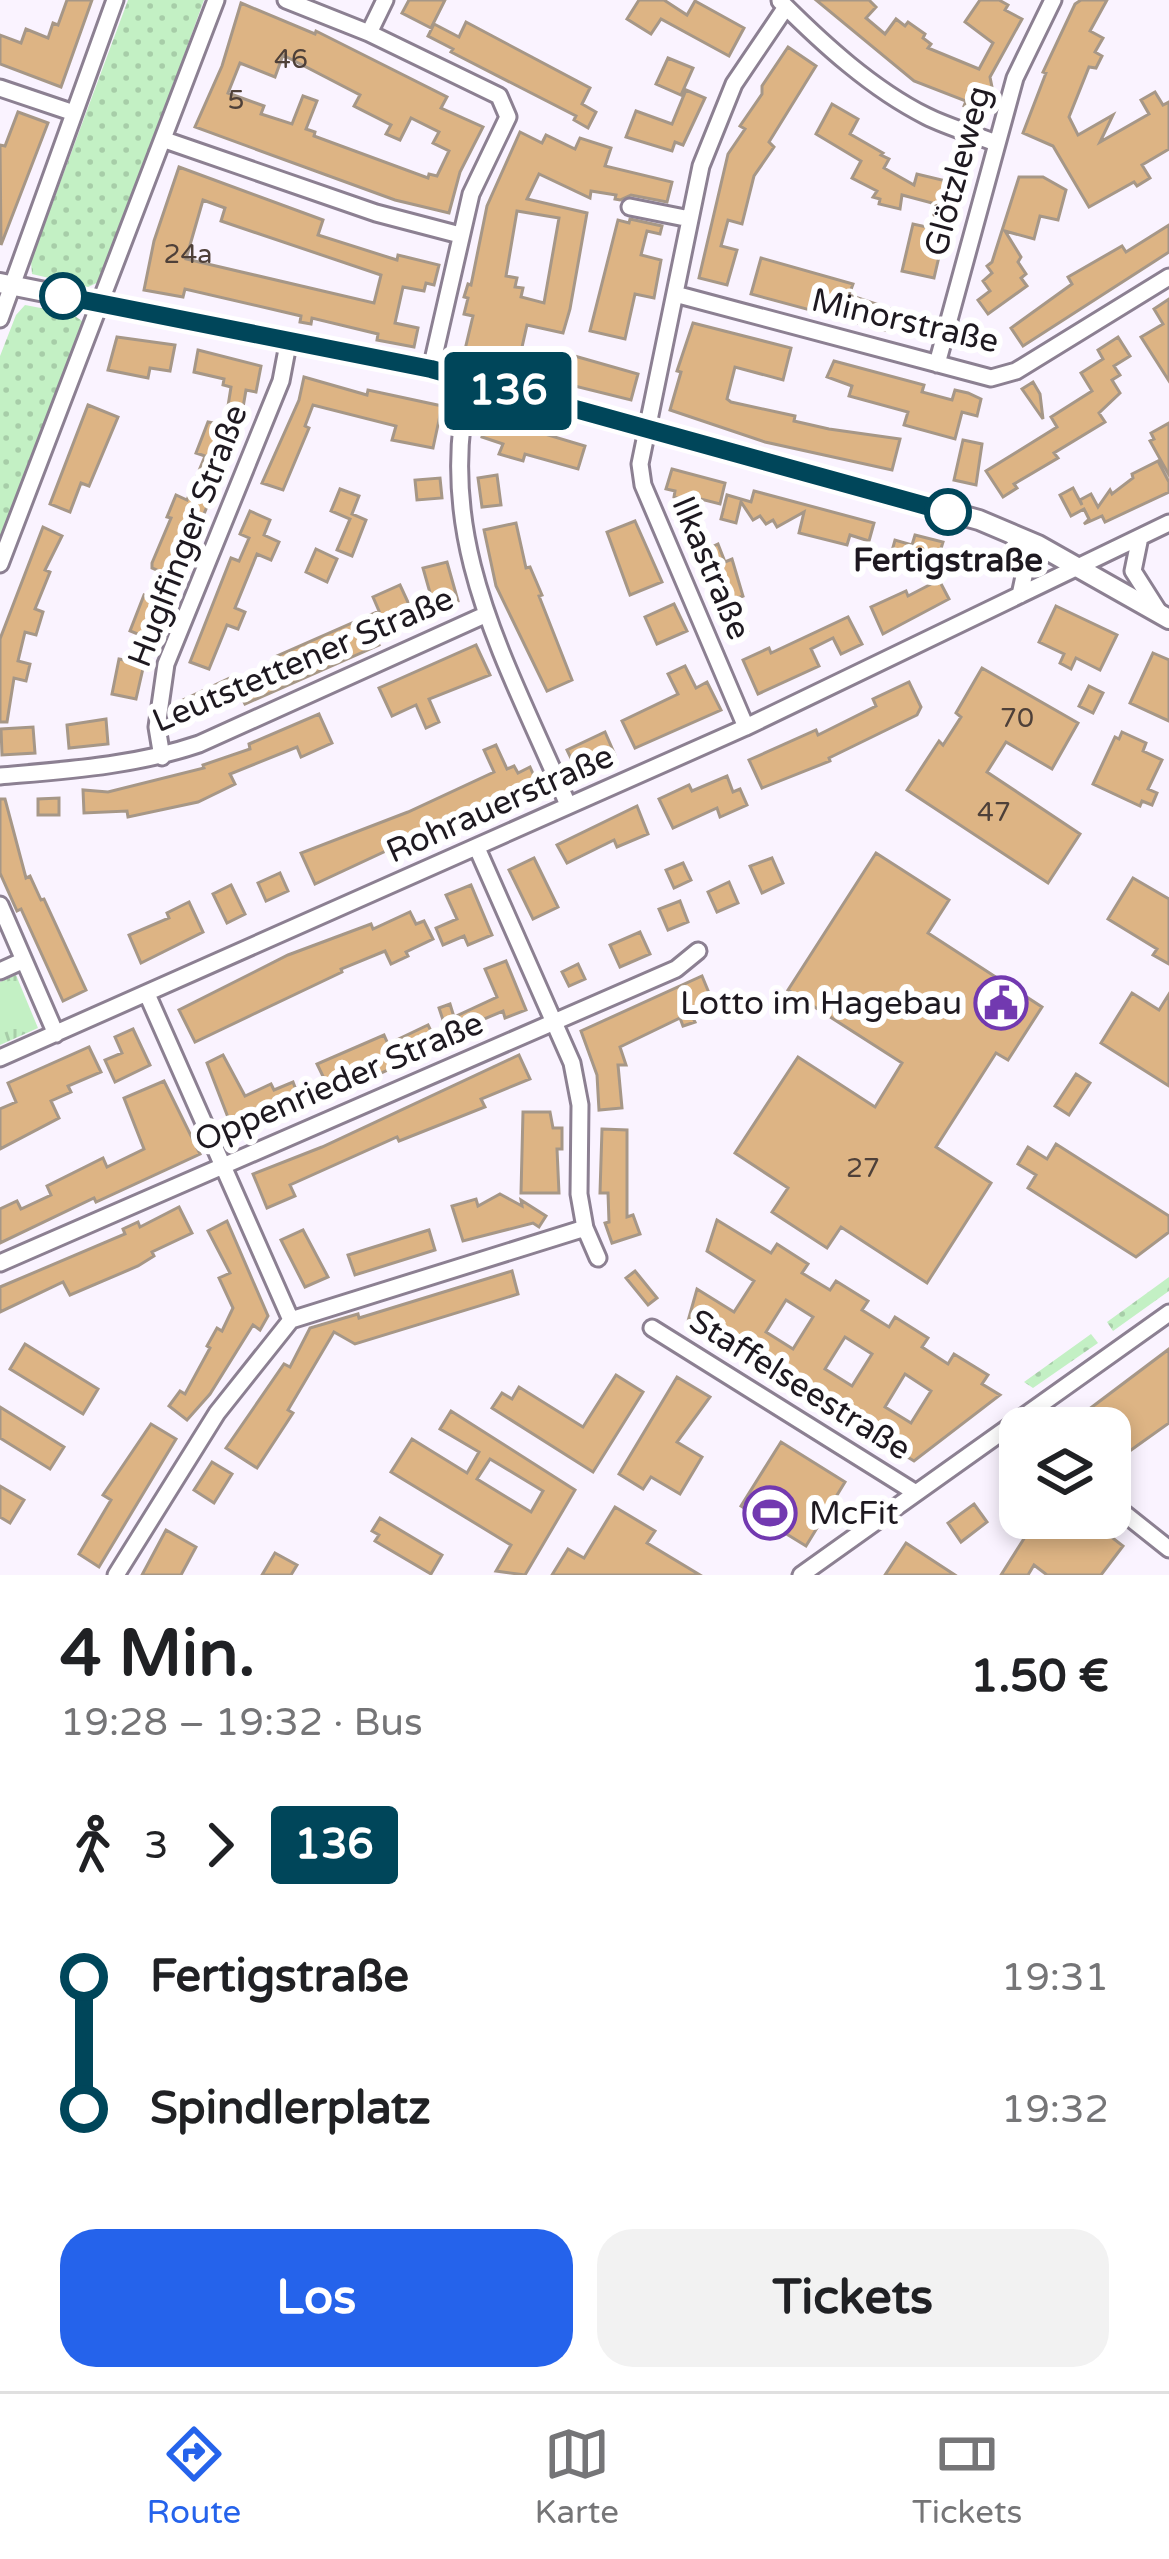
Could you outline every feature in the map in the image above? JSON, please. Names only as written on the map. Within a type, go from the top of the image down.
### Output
[{"type":"main road","points":[[6,285],[431,369],[979,520],[1012,533],[1165,617]]},
{"type":"street","points":[[0,319],[6,285],[115,0]]},
{"type":"street","points":[[0,564],[216,0]]},
{"type":"street","points":[[286,0],[369,33],[499,96],[506,106],[508,117],[471,194],[431,369]]},
{"type":"street","points":[[369,33],[385,0]]},
{"type":"street","name":"Glötzleweg","points":[[937,364],[1015,78],[1053,0]]},
{"type":"street","points":[[783,4],[897,99],[996,143]]},
{"type":"street","name":"Ilkastraße","points":[[746,728],[643,485],[640,464],[701,166],[734,84],[783,4]]},
{"type":"street","points":[[0,88],[74,113]]},
{"type":"street","points":[[165,140],[376,213],[460,235]]},
{"type":"street","points":[[630,207],[690,219]]},
{"type":"street","name":"Minorstraße","points":[[675,294],[1002,378],[1169,278]]},
{"type":"street","name":"Huglfinger Straße","points":[[162,757],[157,728],[166,664],[281,381],[289,339]]},
{"type":"street","points":[[470,380],[458,504],[472,574],[568,805]]},
{"type":"street","points":[[1077,568],[1169,523]]},
{"type":"street","points":[[1012,533],[1026,567],[1020,595]]},
{"type":"street","points":[[1140,537],[1133,571],[1165,617]]},
{"type":"street","name":"Rohrauerstraße","points":[[0,1058],[746,728],[1077,568]]},
{"type":"street","name":"Leutstettener Straße","points":[[0,776],[162,757],[487,614]]},
{"type":"street","points":[[478,848],[572,1064],[580,1105],[579,1193],[585,1228],[598,1258]]},
{"type":"street","points":[[0,905],[56,1034]]},
{"type":"street","name":"Oppenrieder Straße","points":[[0,1263],[676,969],[698,951]]},
{"type":"street","points":[[0,971],[22,961]]},
{"type":"street","points":[[147,994],[291,1320]]},
{"type":"street","points":[[116,1575],[217,1413],[291,1320],[585,1228]]},
{"type":"street","points":[[1044,1407],[1169,1313]]},
{"type":"street","name":"Staffelseestraße","points":[[652,1328],[916,1493]]},
{"type":"street","points":[[801,1575],[999,1439]]},
{"type":"street","points":[[1131,1519],[1169,1550]]},
{"type":"green space","points":[[128,0],[204,0],[103,280],[88,287],[32,274],[31,261]]},
{"type":"green space","points":[[25,305],[72,314],[82,321],[82,332],[0,538],[0,356],[16,315]]},
{"type":"green space","points":[[16,975],[38,1028],[0,1045],[0,982]]},
{"type":"green space","points":[[1169,1277],[1169,1291],[1113,1331],[1107,1322]]},
{"type":"green space","points":[[1091,1334],[1098,1343],[1033,1388],[1024,1382]]},
{"type":"building","points":[[67,0],[92,0],[61,87],[0,64],[0,35],[21,43],[26,29],[48,38]]},
{"type":"building","points":[[409,0],[445,0],[431,28],[402,13]]},
{"type":"building","points":[[639,0],[664,0],[687,15],[695,1],[744,28],[729,56],[661,19],[651,34],[627,19]]},
{"type":"building","points":[[816,0],[869,0],[876,7],[866,18],[885,34],[896,19],[905,26],[908,22],[925,34],[923,38],[931,44],[928,48],[979,69],[993,43],[965,22],[980,0],[999,0],[1008,5],[1005,10],[1022,19],[990,77],[992,87],[979,113],[964,106],[966,101],[914,81]]},
{"type":"building","points":[[1081,0],[1107,0],[1090,31],[1103,38],[1095,52],[1102,56],[1096,68],[1089,67],[1069,117],[1078,135],[1113,115],[1100,142],[1149,114],[1141,100],[1155,92],[1163,105],[1169,102],[1169,149],[1142,165],[1150,178],[1089,207],[1053,146],[1023,133],[1043,72]]},
{"type":"building","points":[[241,3],[316,31],[447,97],[441,108],[483,127],[460,172],[449,213],[395,200],[195,127],[222,66]],"holes":[[[283,55],[360,95],[354,106],[391,125],[386,134],[400,140],[411,118],[439,132],[433,143],[449,151],[437,176],[429,174],[428,178],[314,136],[315,132],[306,129],[317,101],[303,96],[292,124],[261,114],[264,106],[228,93],[240,63],[275,77]]]},
{"type":"building","points":[[466,22],[590,88],[582,104],[596,112],[588,128],[574,120],[576,116],[428,36],[434,24],[459,37]]},
{"type":"building","points":[[788,47],[816,66],[769,142],[774,147],[754,176],[742,224],[728,220],[721,246],[737,250],[727,285],[699,278],[728,154],[745,129],[740,126],[762,94],[762,86]]},
{"type":"building","points":[[668,58],[693,68],[681,95],[656,84]]},
{"type":"building","points":[[686,90],[705,98],[683,145],[675,142],[672,151],[626,137],[636,111],[672,124]]},
{"type":"building","points":[[832,104],[858,119],[850,134],[889,159],[884,168],[914,185],[917,174],[963,185],[934,278],[902,271],[913,224],[931,228],[936,204],[902,195],[900,209],[879,204],[880,199],[873,197],[877,191],[852,178],[861,161],[816,134]]},
{"type":"building","points":[[18,112],[48,123],[1,245],[0,145],[5,146]]},
{"type":"building","points":[[520,132],[542,143],[546,135],[575,149],[580,138],[611,148],[605,166],[672,182],[667,202],[631,195],[620,200],[591,191],[590,198],[539,174],[527,199],[587,213],[570,309],[563,333],[527,325],[520,356],[496,350],[492,365],[463,358],[473,316],[464,314],[468,298],[464,297],[471,285],[487,206]],"holes":[[[517,211],[559,218],[544,303],[521,297],[523,288],[515,287],[517,278],[506,276]]]},
{"type":"building","points":[[179,167],[323,220],[318,235],[397,260],[398,255],[439,265],[434,285],[426,283],[424,291],[403,287],[395,323],[418,328],[414,347],[377,340],[378,334],[312,318],[311,324],[300,322],[301,316],[185,289],[183,297],[144,290],[154,241]],"holes":[[[203,200],[225,208],[221,221],[381,275],[374,303],[186,259]]]},
{"type":"building","points":[[1019,177],[1043,177],[1066,190],[1058,220],[1040,216],[1034,239],[1005,231],[1021,257],[1018,262],[1026,274],[1021,278],[1027,286],[988,314],[978,300],[990,291],[983,281],[992,273],[987,266]]},
{"type":"building","points":[[630,219],[662,226],[660,234],[647,231],[641,255],[661,260],[654,298],[635,294],[625,339],[590,331],[618,220],[629,223]]},
{"type":"building","points":[[1169,225],[1169,252],[1023,346],[1011,328],[1072,284],[1068,277],[1122,246],[1126,252]]},
{"type":"building","points":[[761,258],[853,284],[849,295],[894,310],[888,331],[751,294]]},
{"type":"building","points":[[1169,299],[1169,381],[1141,337],[1163,324],[1154,309]]},
{"type":"building","points":[[693,323],[791,348],[783,380],[735,367],[727,399],[731,402],[829,429],[900,439],[892,470],[765,442],[670,410]]},
{"type":"building","points":[[117,337],[175,345],[170,371],[150,368],[148,378],[108,370]]},
{"type":"building","points":[[1118,337],[1130,356],[1114,366],[1120,375],[1112,380],[1120,393],[1099,413],[1105,422],[1054,453],[1058,458],[1014,484],[1017,488],[1003,497],[986,471],[1057,427],[1051,417],[1092,391],[1081,373],[1103,359],[1098,350]]},
{"type":"building","points":[[198,350],[261,366],[256,392],[246,390],[240,425],[153,640],[130,631],[144,595],[153,599],[164,573],[152,568],[152,563],[176,495],[187,500],[205,456],[196,453],[208,422],[225,425],[231,387],[223,385],[224,379],[194,372]]},
{"type":"building","points":[[571,355],[638,374],[631,400],[518,372],[523,357],[567,370]]},
{"type":"building","points":[[834,361],[924,385],[922,392],[952,400],[955,390],[968,393],[981,399],[977,416],[962,412],[955,439],[904,425],[908,412],[849,396],[852,386],[827,377]]},
{"type":"building","points":[[304,377],[367,395],[368,390],[442,406],[433,448],[392,440],[396,426],[313,405],[305,426],[309,428],[283,490],[262,483],[299,400]]},
{"type":"building","points":[[1033,382],[1040,394],[1043,419],[1022,389]]},
{"type":"building","points":[[88,405],[118,417],[89,486],[81,483],[70,512],[50,504]]},
{"type":"building","points":[[488,417],[585,446],[578,469],[525,454],[523,461],[499,454],[503,444],[482,437]]},
{"type":"building","points":[[1169,423],[1169,475],[1150,441],[1154,439],[1151,433]]},
{"type":"building","points":[[963,440],[982,444],[976,485],[954,480]]},
{"type":"building","points":[[1158,461],[1169,492],[1105,522],[1102,516],[1084,524],[1089,519],[1084,509],[1071,516],[1060,495],[1073,488],[1082,505],[1080,500],[1091,494],[1098,507],[1110,490],[1112,494],[1132,474]]},
{"type":"building","points":[[672,469],[725,483],[720,504],[674,497],[675,491],[666,489]]},
{"type":"building","points":[[497,475],[501,505],[482,507],[478,478]]},
{"type":"building","points":[[440,478],[442,498],[417,500],[415,480]]},
{"type":"building","points":[[340,489],[359,496],[352,514],[366,520],[352,556],[337,550],[350,519],[331,511]]},
{"type":"building","points":[[754,491],[874,523],[869,541],[850,535],[847,545],[799,533],[804,512],[777,527],[773,520],[766,524],[760,516],[753,520],[741,502],[736,523],[721,519],[727,495],[751,502]]},
{"type":"building","points":[[250,511],[270,520],[264,535],[279,542],[271,560],[257,554],[235,608],[245,612],[238,629],[227,625],[209,669],[190,662],[231,558],[239,561],[249,538],[240,534]]},
{"type":"building","points":[[635,521],[662,582],[630,595],[607,532]]},
{"type":"building","points":[[516,523],[526,568],[530,567],[542,595],[572,680],[547,691],[496,586],[484,530]]},
{"type":"building","points":[[43,527],[62,536],[45,570],[50,572],[35,609],[43,612],[36,635],[25,632],[18,661],[30,664],[26,681],[14,678],[7,722],[0,722],[0,639]]},
{"type":"building","points":[[915,535],[943,542],[939,555],[922,550],[932,567],[890,558],[895,540],[912,545]]},
{"type":"building","points":[[718,544],[725,562],[732,559],[743,596],[733,600],[748,631],[734,637],[697,554]]},
{"type":"building","points":[[316,549],[337,559],[327,582],[306,572]]},
{"type":"building","points":[[447,562],[458,601],[434,607],[423,568]]},
{"type":"building","points":[[939,580],[949,599],[883,634],[871,607]]},
{"type":"building","points":[[400,585],[413,613],[373,631],[379,645],[245,704],[242,698],[196,718],[196,712],[185,709],[181,701],[232,677],[235,683],[280,662],[277,656],[379,611],[373,597]]},
{"type":"building","points":[[674,604],[687,631],[657,644],[645,617]]},
{"type":"building","points":[[1056,606],[1117,635],[1100,670],[1076,658],[1071,669],[1060,663],[1064,654],[1039,642]]},
{"type":"building","points":[[848,617],[862,644],[841,654],[833,638],[811,649],[819,666],[758,694],[743,660],[769,648],[771,653]]},
{"type":"building","points":[[476,645],[490,675],[429,699],[439,722],[426,728],[416,705],[392,716],[379,688]]},
{"type":"building","points":[[1153,653],[1169,660],[1169,721],[1130,703]]},
{"type":"building","points":[[119,659],[144,664],[136,699],[112,694]]},
{"type":"building","points":[[685,666],[696,688],[707,682],[721,710],[635,748],[622,721],[678,694],[668,674]]},
{"type":"building","points":[[982,668],[1078,723],[1052,769],[1006,742],[987,772],[1080,834],[1048,883],[907,790],[961,717],[956,713]]},
{"type":"building","points":[[909,682],[921,707],[917,715],[830,761],[762,788],[749,760],[816,730],[818,735],[876,706],[873,699]]},
{"type":"building","points":[[1089,686],[1103,693],[1093,713],[1079,706]]},
{"type":"building","points":[[319,714],[332,743],[301,757],[297,747],[230,774],[235,784],[198,802],[128,817],[127,811],[84,813],[83,790],[108,792],[204,768]]},
{"type":"building","points":[[106,719],[108,744],[69,748],[67,725]]},
{"type":"building","points":[[33,727],[35,753],[2,755],[1,729]]},
{"type":"building","points":[[605,732],[615,755],[578,773],[567,750]]},
{"type":"building","points":[[1122,732],[1146,743],[1143,751],[1162,760],[1148,789],[1157,793],[1152,805],[1142,801],[1140,806],[1093,784],[1115,737],[1119,739]]},
{"type":"building","points":[[496,745],[507,769],[514,766],[518,773],[530,767],[539,787],[315,884],[301,853],[408,812],[494,772],[484,750]]},
{"type":"building","points":[[727,776],[733,792],[740,789],[747,805],[720,817],[717,808],[673,828],[659,799],[689,785],[692,791]]},
{"type":"building","points":[[59,798],[59,815],[38,815],[38,799]]},
{"type":"building","points":[[0,799],[5,799],[26,878],[30,876],[44,899],[86,990],[63,1001],[0,873]]},
{"type":"building","points":[[637,806],[648,834],[617,847],[614,840],[567,863],[557,845]]},
{"type":"building","points":[[876,853],[949,900],[928,933],[1042,1007],[1008,1060],[996,1053],[936,1147],[991,1183],[927,1283],[841,1227],[827,1248],[772,1212],[788,1188],[735,1153],[798,1057],[875,1107],[902,1063],[788,990]]},
{"type":"building","points":[[534,858],[558,907],[533,919],[509,870]]},
{"type":"building","points":[[772,858],[783,883],[762,893],[750,866]]},
{"type":"building","points":[[683,863],[691,880],[674,888],[666,870]]},
{"type":"building","points":[[280,873],[288,891],[266,901],[258,883]]},
{"type":"building","points":[[1133,878],[1169,899],[1169,964],[1153,955],[1157,949],[1108,919]]},
{"type":"building","points":[[729,882],[738,903],[717,912],[708,892]]},
{"type":"building","points":[[231,885],[245,914],[227,923],[213,894]]},
{"type":"building","points":[[471,885],[492,935],[468,945],[464,936],[443,945],[436,928],[457,919],[446,895]]},
{"type":"building","points":[[680,901],[688,922],[668,930],[659,909]]},
{"type":"building","points":[[189,902],[203,932],[141,963],[129,935],[169,918],[167,913]]},
{"type":"building","points":[[410,912],[416,924],[424,921],[433,939],[406,952],[408,956],[391,964],[385,951],[195,1042],[179,1010],[288,955],[371,924],[373,929]]},
{"type":"building","points":[[640,932],[650,954],[620,967],[610,945]]},
{"type":"building","points":[[506,961],[526,1010],[505,1018],[503,1011],[477,1022],[480,1028],[461,1037],[453,1019],[444,1023],[439,1008],[450,1004],[454,1017],[497,997],[485,969]]},
{"type":"building","points":[[578,964],[585,979],[569,986],[562,972]]},
{"type":"building","points":[[702,976],[714,1005],[692,1016],[695,1022],[683,1026],[680,1018],[620,1047],[626,1065],[618,1065],[622,1108],[599,1110],[597,1075],[581,1031]]},
{"type":"building","points":[[1132,993],[1159,1010],[1169,994],[1169,1086],[1101,1043]]},
{"type":"building","points":[[428,1025],[439,1047],[332,1095],[317,1064],[384,1035],[388,1044]]},
{"type":"building","points":[[133,1029],[150,1065],[115,1082],[105,1060],[122,1053],[115,1037]]},
{"type":"building","points":[[89,1047],[101,1072],[68,1086],[71,1092],[51,1101],[59,1118],[0,1149],[0,1109],[16,1102],[8,1083]]},
{"type":"building","points":[[223,1055],[245,1096],[271,1084],[274,1090],[293,1082],[303,1108],[236,1138],[207,1063]]},
{"type":"building","points":[[519,1055],[530,1079],[481,1099],[485,1107],[399,1141],[397,1137],[290,1185],[295,1196],[267,1208],[253,1174]]},
{"type":"building","points":[[1076,1074],[1090,1083],[1069,1115],[1055,1106]]},
{"type":"building","points":[[164,1081],[200,1154],[0,1243],[0,1209],[17,1201],[21,1209],[51,1195],[47,1186],[103,1158],[107,1167],[144,1149],[124,1098]]},
{"type":"building","points":[[523,1112],[550,1112],[553,1128],[562,1128],[562,1149],[557,1149],[559,1193],[521,1193]]},
{"type":"building","points":[[602,1129],[627,1130],[627,1217],[633,1215],[640,1234],[612,1243],[605,1223],[609,1222],[608,1193],[600,1193]]},
{"type":"building","points":[[1056,1144],[1169,1216],[1169,1232],[1136,1257],[1028,1188],[1036,1175],[1018,1164],[1028,1147],[1047,1159]]},
{"type":"building","points":[[500,1194],[522,1206],[521,1200],[546,1216],[539,1227],[533,1223],[463,1241],[452,1206],[476,1199],[478,1206]]},
{"type":"building","points":[[179,1207],[192,1233],[152,1252],[154,1256],[138,1266],[70,1295],[63,1282],[0,1312],[0,1287]]},
{"type":"building","points":[[717,1220],[771,1253],[777,1244],[808,1264],[802,1273],[830,1290],[836,1281],[868,1301],[862,1310],[889,1327],[895,1317],[928,1338],[922,1347],[948,1364],[954,1354],[988,1375],[982,1384],[1000,1395],[914,1461],[688,1321],[697,1289],[734,1312],[754,1281],[707,1251]],"holes":[[[786,1300],[813,1317],[793,1349],[766,1332]],[[845,1337],[872,1354],[852,1386],[825,1369]],[[905,1374],[931,1391],[911,1423],[885,1407]]]},
{"type":"building","points":[[227,1221],[268,1316],[260,1330],[253,1325],[210,1394],[187,1420],[169,1406],[180,1391],[185,1394],[217,1328],[222,1331],[233,1308],[219,1278],[230,1273],[208,1231]]},
{"type":"building","points":[[303,1230],[328,1277],[305,1287],[281,1240]]},
{"type":"building","points":[[429,1230],[435,1250],[355,1275],[348,1255]]},
{"type":"building","points":[[512,1271],[518,1294],[355,1344],[334,1332],[288,1410],[293,1413],[257,1468],[226,1448],[284,1364],[290,1367],[310,1328],[358,1314],[359,1318]]},
{"type":"building","points":[[635,1271],[657,1298],[648,1305],[626,1278]]},
{"type":"building","points":[[25,1344],[98,1389],[83,1414],[10,1369]]},
{"type":"building","points":[[1169,1349],[1169,1423],[1131,1450],[1131,1407],[1092,1407]]},
{"type":"building","points":[[616,1375],[643,1392],[593,1472],[492,1408],[502,1393],[512,1399],[519,1387],[583,1427]]},
{"type":"building","points":[[677,1377],[710,1397],[677,1442],[702,1457],[680,1494],[651,1477],[643,1489],[619,1474]]},
{"type":"building","points":[[0,1407],[64,1447],[50,1469],[0,1438]]},
{"type":"building","points":[[451,1411],[575,1490],[525,1575],[496,1571],[511,1545],[391,1472],[412,1439],[467,1473],[479,1452],[440,1429]],"holes":[[[490,1459],[543,1491],[531,1512],[477,1479]]]},
{"type":"building","points":[[151,1424],[176,1439],[99,1567],[79,1554],[111,1500],[103,1495]]},
{"type":"building","points":[[781,1442],[845,1482],[806,1546],[741,1506]]},
{"type":"building","points":[[212,1462],[232,1474],[214,1503],[194,1490]]},
{"type":"building","points":[[0,1486],[24,1500],[10,1523],[0,1517]]},
{"type":"building","points":[[974,1504],[987,1522],[961,1542],[948,1523]]},
{"type":"building","points":[[615,1507],[655,1531],[647,1543],[700,1575],[552,1575],[568,1549],[584,1558]]},
{"type":"building","points":[[380,1518],[442,1555],[431,1574],[375,1541],[379,1535],[372,1531]]},
{"type":"building","points":[[166,1530],[196,1547],[181,1575],[142,1575]]},
{"type":"building","points":[[1024,1539],[1114,1539],[1123,1546],[1101,1575],[1047,1575],[1034,1565],[1028,1575],[1001,1575]]},
{"type":"building","points":[[906,1543],[955,1575],[885,1575]]},
{"type":"building","points":[[275,1553],[297,1565],[291,1575],[262,1575]]},
{"type":"bus line","name":"136","points":[[63,296],[431,369],[948,512]]},
{"type":"place","name":"Fertigstraße","points":[[948,512]]},
{"type":"place","name":"Lotto im Hagebau","points":[[1001,1003]]},
{"type":"place","name":"McFit","points":[[770,1513]]}]
